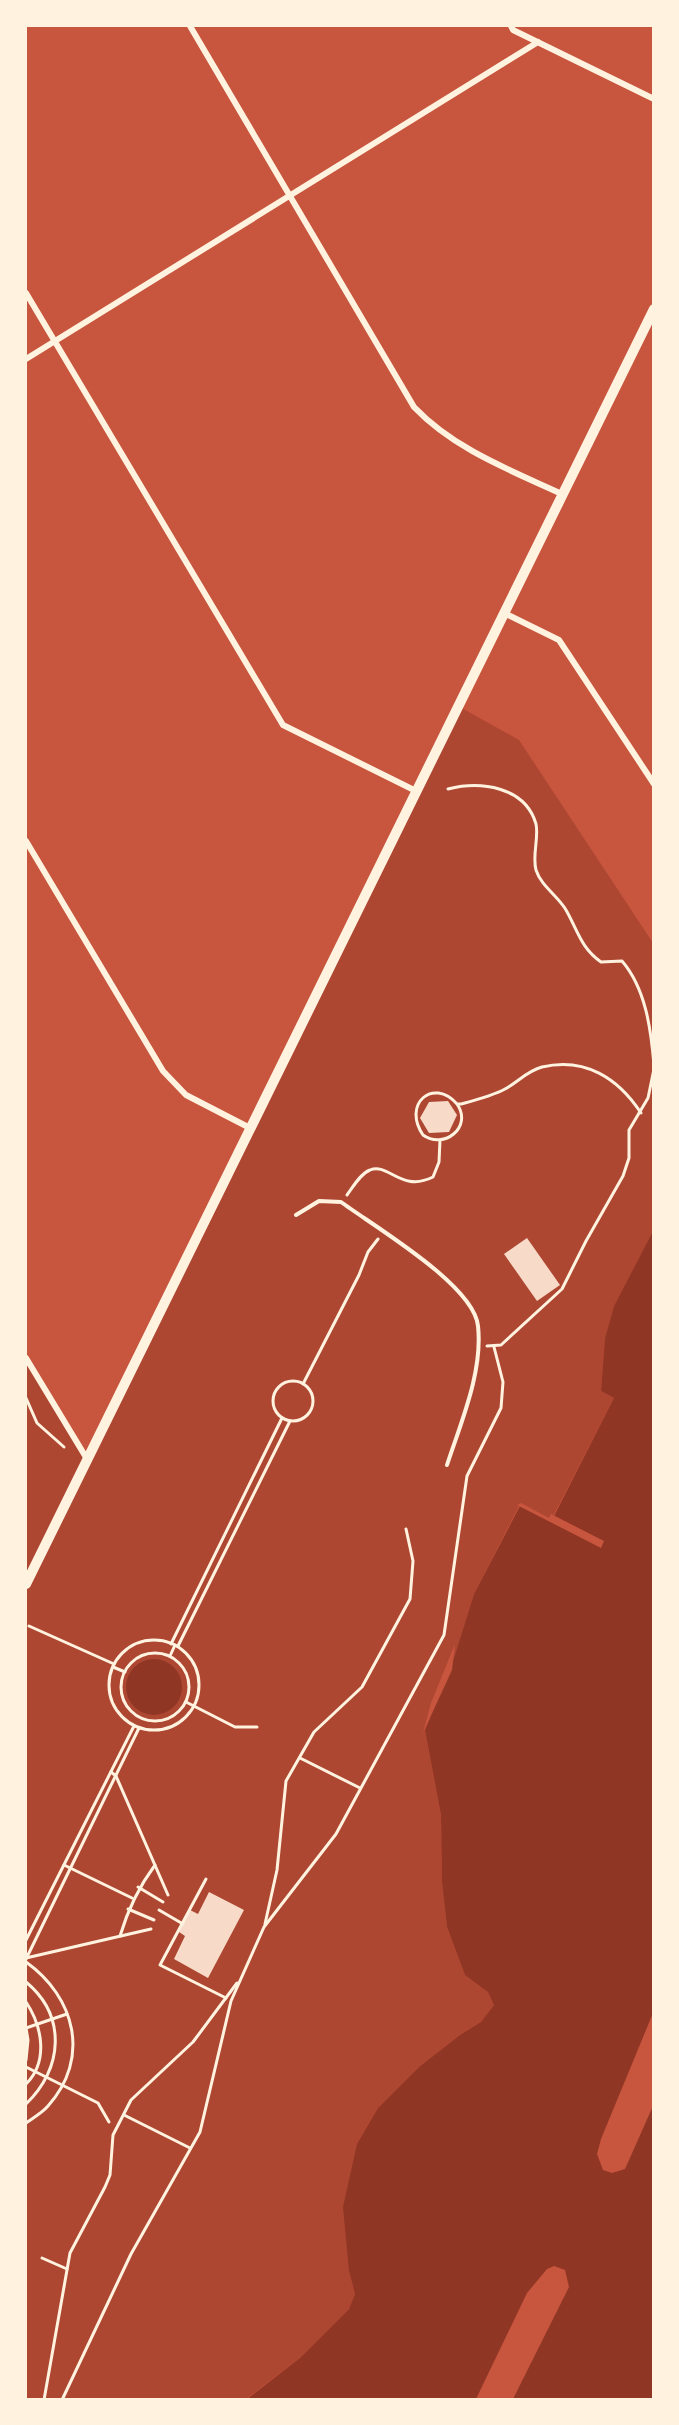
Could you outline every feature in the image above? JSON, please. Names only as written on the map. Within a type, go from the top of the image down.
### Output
[{"type":"main road","points":[[26,1584],[654,309]]},
{"type":"street","points":[[190,26],[414,407],[438,429],[470,451],[562,494]]},
{"type":"street","points":[[511,26],[513,30],[654,99]]},
{"type":"street","points":[[26,359],[538,42]]},
{"type":"street","points":[[26,293],[283,726],[416,791]]},
{"type":"street","points":[[504,613],[559,640],[654,784]]},
{"type":"street","points":[[26,841],[163,1071],[186,1095],[250,1128]]},
{"type":"street","points":[[26,1358],[87,1459]]},
{"type":"lane","points":[[296,1215],[319,1202],[341,1202],[455,1286],[473,1310],[478,1324],[479,1344],[471,1389],[447,1465]]},
{"type":"path","points":[[448,789],[467,784],[484,786],[503,790],[523,802],[536,825],[537,871],[567,911],[581,944],[601,962],[622,962],[637,982],[649,1030],[654,1067],[648,1098],[629,1130],[629,1158],[623,1176],[586,1240],[562,1289],[514,1334],[494,1347],[479,1344]]},
{"type":"path","points":[[457,1104],[504,1090],[521,1076],[543,1067],[567,1066],[582,1067],[618,1083],[641,1113]]},
{"type":"path","points":[[439,1093],[447,1095],[457,1104],[461,1120],[456,1133],[448,1139],[428,1139],[419,1130],[414,1116],[417,1104],[423,1098],[439,1093]]},
{"type":"path","points":[[341,1202],[369,1170],[378,1168],[404,1180],[420,1183],[433,1177],[439,1162],[440,1140]]},
{"type":"path","points":[[303,1384],[359,1275],[368,1252],[382,1232]]},
{"type":"path","points":[[264,1927],[336,1834],[444,1635],[467,1476],[501,1408],[503,1382],[494,1347]]},
{"type":"path","points":[[290,1382],[303,1384],[312,1395],[312,1408],[304,1418],[290,1421],[282,1418],[273,1407],[274,1394],[278,1388],[290,1382]]},
{"type":"path","points":[[26,1398],[37,1423],[64,1447]]},
{"type":"path","points":[[170,1656],[200,1584],[282,1418]]},
{"type":"path","points":[[175,1645],[207,1588],[290,1421]]},
{"type":"path","points":[[250,1482],[258,1486]]},
{"type":"path","points":[[62,2400],[131,2254],[200,2132],[231,2001],[264,1927],[277,1870],[286,1780],[314,1732],[362,1687],[410,1599],[413,1561],[406,1529]]},
{"type":"path","points":[[224,1536],[231,1540]]},
{"type":"path","points":[[200,1584],[207,1588]]},
{"type":"path","points":[[29,1626],[125,1672]]},
{"type":"path","points":[[148,1640],[175,1645],[189,1655],[197,1669],[200,1684],[194,1706],[179,1724],[165,1730],[136,1727],[122,1718],[109,1692],[114,1665],[123,1653],[135,1644],[148,1640]]},
{"type":"path","points":[[147,1654],[170,1656],[185,1672],[189,1682],[186,1702],[170,1718],[160,1721],[140,1718],[130,1711],[124,1701],[121,1689],[125,1672],[136,1659],[147,1654]]},
{"type":"path","points":[[186,1702],[235,1727],[257,1727]]},
{"type":"path","points":[[26,1960],[116,1776],[140,1718]]},
{"type":"path","points":[[26,1940],[136,1727]]},
{"type":"path","points":[[300,1758],[360,1788]]},
{"type":"path","points":[[111,1772],[116,1776],[168,1894]]},
{"type":"path","points":[[88,1817],[94,1821]]},
{"type":"path","points":[[64,1865],[133,1899]]},
{"type":"path","points":[[120,1936],[128,1909],[138,1887],[155,1865]]},
{"type":"path","points":[[206,1880],[160,1965],[226,1998]]},
{"type":"path","points":[[138,1887],[163,1902]]},
{"type":"path","points":[[128,1909],[154,1920]]},
{"type":"path","points":[[159,1910],[182,1924]]},
{"type":"path","points":[[40,1912],[47,1915]]},
{"type":"path","points":[[26,1960],[151,1929]]},
{"type":"path","points":[[26,1960],[45,1976],[62,1999],[72,2027],[72,2056],[63,2085],[47,2108],[26,2123]]},
{"type":"path","points":[[44,2400],[70,2253],[110,2175],[113,2135],[131,2100],[193,2042],[242,1977]]},
{"type":"path","points":[[26,1982],[38,1993],[53,2019],[56,2037],[55,2056],[48,2078],[26,2104]]},
{"type":"path","points":[[26,2002],[38,2024],[41,2039],[39,2060],[26,2084]]},
{"type":"path","points":[[26,2060],[28,2040],[26,2028],[68,2014]]},
{"type":"path","points":[[26,2067],[98,2103],[109,2122]]},
{"type":"path","points":[[124,2115],[190,2148]]},
{"type":"path","points":[[42,2258],[67,2269]]},
{"type":"shaded area","points":[[458,706],[519,740],[653,943],[653,1231],[614,1306],[605,1338],[601,1391],[614,1398],[550,1522],[519,1506],[474,1594],[454,1658],[425,1730],[441,1815],[442,1882],[447,1927],[465,1975],[489,1992],[494,2005],[481,2022],[460,2035],[419,2067],[378,2108],[357,2144],[349,2271],[355,2294],[349,2309],[300,2358],[246,2399],[26,2399],[26,1358],[87,1458]]},
{"type":"shaded area","points":[[653,1231],[653,2399],[246,2400],[300,2358],[349,2309],[355,2294],[349,2271],[343,2207],[357,2144],[378,2108],[419,2067],[460,2035],[481,2022],[494,2005],[488,1992],[465,1975],[447,1927],[442,1882],[441,1815],[425,1730],[454,1658],[474,1594],[520,1506],[551,1522],[614,1398],[601,1391],[605,1338],[614,1306]]},
{"type":"shaded area","points":[[148,1659],[160,1659],[174,1667],[182,1681],[180,1698],[174,1707],[160,1715],[148,1715],[131,1703],[126,1693],[126,1681],[138,1664]]},
{"type":"pier","points":[[521,1503],[549,1518],[551,1514],[604,1541],[601,1548],[517,1505]]},
{"type":"pier","points":[[455,1644],[452,1670],[423,1733],[431,1703]]},
{"type":"pier","points":[[653,2013],[653,2106],[625,2169],[612,2173],[603,2170],[597,2154],[601,2139]]},
{"type":"pier","points":[[554,2266],[565,2270],[569,2287],[513,2399],[476,2399],[527,2293],[547,2269]]},
{"type":"building","points":[[448,1101],[457,1115],[449,1132],[429,1133],[420,1118],[429,1102]]},
{"type":"building","points":[[527,1238],[560,1285],[537,1301],[504,1254]]},
{"type":"building","points":[[209,1892],[244,1910],[208,1978],[174,1959],[185,1936],[179,1932],[190,1910],[198,1914]]}]
